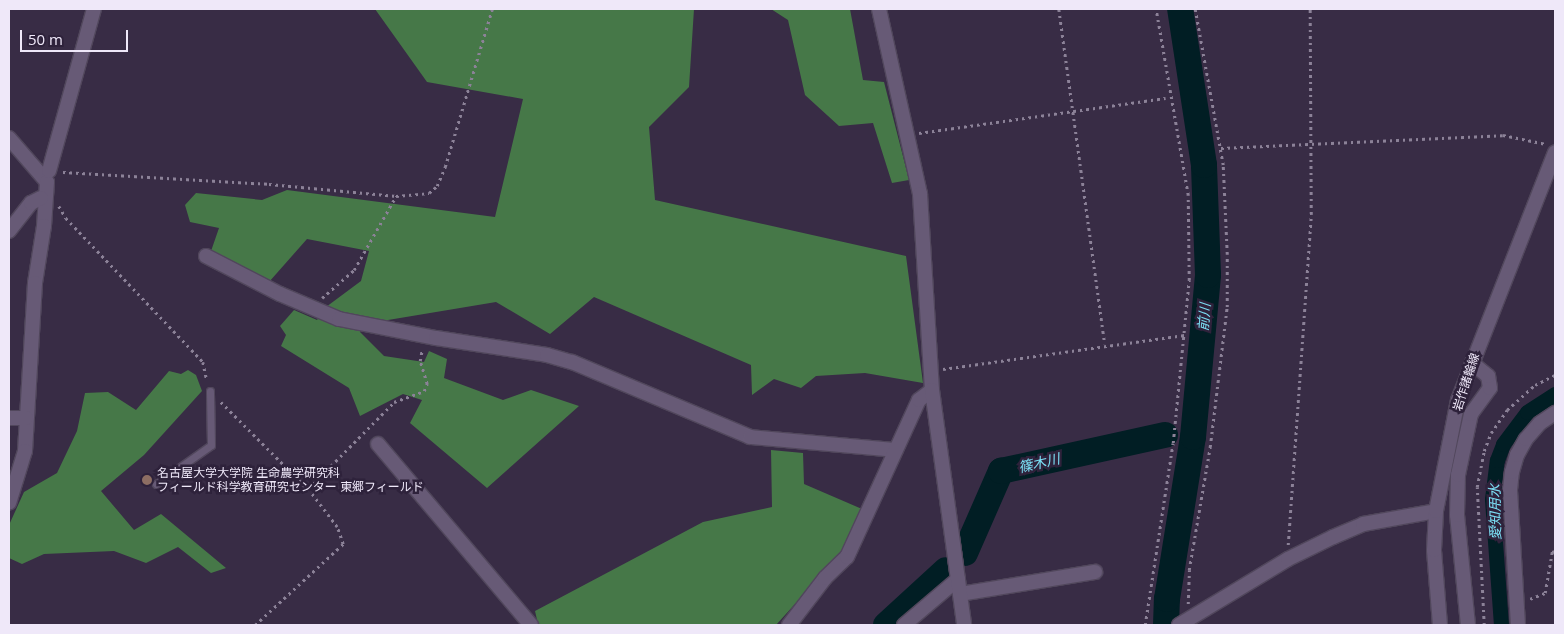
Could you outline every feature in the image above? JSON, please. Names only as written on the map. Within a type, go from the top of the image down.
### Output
[{"type":"street","points":[[49,171],[94,9]]},
{"type":"street","points":[[879,9],[920,194],[932,390],[964,625]]},
{"type":"street","points":[[9,138],[47,182],[44,226],[35,283],[25,451],[9,503]]},
{"type":"street","name":"岩作諸輪線","points":[[1440,625],[1434,550],[1436,511],[1458,400],[1555,152]]},
{"type":"street","points":[[9,232],[32,203],[41,198]]},
{"type":"street","points":[[206,256],[339,319],[426,336],[547,354],[572,362],[750,437],[895,450]]},
{"type":"street","points":[[1468,625],[1457,515],[1458,475],[1472,414],[1490,388],[1488,376],[1472,363]]},
{"type":"street","points":[[789,625],[825,578],[847,557],[895,450],[920,400],[932,390]]},
{"type":"street","points":[[1518,625],[1510,490],[1512,472],[1516,455],[1526,439],[1540,423],[1555,413]]},
{"type":"street","points":[[9,418],[26,418]]},
{"type":"street","points":[[378,444],[532,625]]},
{"type":"street","points":[[1184,623],[1288,559],[1363,524],[1436,511]]},
{"type":"street","points":[[960,594],[1096,572]]},
{"type":"street","points":[[904,625],[958,579]]},
{"type":"lane","points":[[156,484],[211,445],[210,391]]},
{"type":"path","points":[[49,171],[269,184],[396,196],[429,193],[438,186],[472,84],[492,9]]},
{"type":"path","points":[[1058,9],[1105,344]]},
{"type":"path","points":[[1145,625],[1174,443],[1189,280],[1188,195],[1156,9]]},
{"type":"path","points":[[1184,623],[1189,570],[1210,447],[1227,307],[1226,207],[1221,148],[1194,9]]},
{"type":"path","points":[[1288,559],[1308,291],[1312,145],[1310,9]]},
{"type":"path","points":[[908,134],[1073,113],[1166,98]]},
{"type":"path","points":[[1221,148],[1503,135],[1555,146]]},
{"type":"path","points":[[319,310],[323,296],[354,270],[396,196]]},
{"type":"path","points":[[58,204],[66,218],[203,362],[210,391],[308,489],[337,527],[343,544],[256,625]]},
{"type":"path","points":[[932,370],[1105,344],[1185,335]]},
{"type":"path","points":[[308,489],[394,402],[424,391],[426,377],[420,361],[426,336]]},
{"type":"path","points":[[1484,625],[1477,487],[1484,451],[1492,433],[1507,410],[1535,385],[1555,375]]},
{"type":"path","points":[[1517,605],[1545,593],[1552,552],[1555,551]]},
{"type":"green space","points":[[375,9],[694,9],[689,87],[649,127],[655,200],[906,256],[923,383],[865,373],[816,376],[801,388],[774,379],[752,395],[751,365],[594,297],[550,334],[496,302],[388,320],[362,320],[360,332],[384,356],[424,362],[429,351],[447,359],[444,378],[503,400],[531,390],[579,406],[487,488],[410,423],[422,400],[403,394],[360,416],[349,388],[281,346],[286,335],[280,326],[294,310],[317,320],[326,307],[361,281],[369,251],[307,239],[269,282],[210,254],[219,228],[190,222],[185,205],[196,193],[262,200],[287,190],[495,217],[523,99],[427,82]]},
{"type":"green space","points":[[771,9],[850,9],[863,80],[884,82],[909,180],[892,183],[873,123],[839,126],[805,95],[788,20]]},
{"type":"green space","points":[[188,370],[196,375],[202,391],[144,455],[101,491],[134,530],[161,514],[226,568],[211,573],[178,547],[146,563],[114,551],[44,554],[22,564],[9,558],[9,525],[24,492],[57,473],[77,431],[85,393],[108,392],[136,410],[169,371],[181,374]]},
{"type":"green space","points":[[771,450],[803,453],[804,484],[862,509],[842,552],[776,625],[538,624],[535,611],[703,522],[772,507]]},
{"type":"waterway","name":"前川","points":[[1166,625],[1167,599],[1193,437],[1208,275],[1204,165],[1180,9]]},
{"type":"waterway","name":"愛知用水","points":[[1501,625],[1492,499],[1497,460],[1503,444],[1527,412],[1555,394]]},
{"type":"waterway","name":"篠木川","points":[[965,553],[1001,471],[1165,435]]},
{"type":"waterway","name":"篠木川","points":[[886,625],[946,570]]},
{"type":"place","name":"名古屋大学大学院 生命農学研究科 フィールド科学教育研究センター 東郷フィールド","points":[[147,480]]}]
